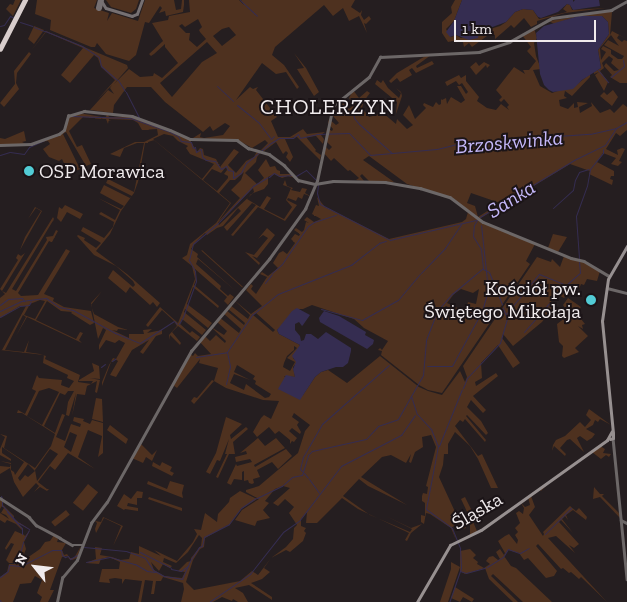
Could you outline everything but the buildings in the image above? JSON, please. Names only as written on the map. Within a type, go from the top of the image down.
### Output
[{"type":"highway","points":[[0,49],[22,3]]},
{"type":"highway","points":[[0,43],[7,32]]},
{"type":"main road","points":[[611,439],[612,431],[602,325],[609,276],[627,246]]},
{"type":"main road","name":"Śląska","points":[[417,602],[448,547],[478,532],[611,439]]},
{"type":"street","points":[[57,602],[62,578],[77,560],[91,523],[106,502],[195,345],[287,235],[302,213],[316,184],[332,107],[371,76],[380,57],[479,52],[509,42],[552,18],[611,10],[627,1]]},
{"type":"street","points":[[0,145],[31,144],[59,134],[64,130],[68,116],[84,111],[139,119],[170,130],[186,139],[237,140],[251,149],[262,151],[284,165],[298,180],[316,184],[339,180],[407,185],[452,198],[478,219],[552,250],[586,261],[609,276]]},
{"type":"street","points":[[607,288],[627,293]]},
{"type":"street","points":[[611,439],[627,579]]},
{"type":"street","points":[[0,498],[29,517],[36,525],[72,545],[83,545]]},
{"type":"street","points":[[621,520],[627,523]]},
{"type":"shaded area","points":[[15,0],[21,0],[13,16],[6,9],[10,4],[13,5]]},
{"type":"shaded area","points":[[37,0],[97,0],[94,8],[109,13],[107,21],[112,13],[138,21],[145,0],[174,0],[176,10],[181,9],[182,0],[184,0],[184,5],[183,12],[166,16],[165,11],[159,13],[162,8],[160,6],[149,23],[145,22],[136,55],[129,61],[106,54],[97,43],[95,47],[91,47],[50,30],[51,20],[35,14]]},
{"type":"shaded area","points":[[106,0],[139,0],[136,9],[131,13],[111,7]]},
{"type":"shaded area","points":[[189,0],[239,0],[244,5],[241,0],[355,0],[351,7],[360,13],[362,10],[361,15],[364,20],[369,16],[371,19],[366,24],[364,23],[367,33],[359,16],[349,21],[343,8],[333,16],[324,5],[275,47],[272,55],[284,65],[299,87],[297,89],[286,72],[276,74],[262,63],[236,100],[250,87],[253,89],[258,87],[256,90],[277,117],[271,121],[278,137],[290,137],[303,129],[307,134],[325,132],[321,135],[324,139],[323,144],[316,136],[306,137],[315,151],[321,155],[320,160],[297,137],[285,139],[293,157],[290,162],[286,157],[288,153],[286,151],[283,154],[276,142],[264,151],[261,150],[268,143],[265,140],[252,148],[238,140],[193,138],[201,133],[200,137],[204,138],[223,135],[230,126],[225,123],[213,131],[210,126],[203,132],[165,102],[151,87],[127,87],[114,105],[113,113],[90,110],[108,90],[114,94],[110,88],[112,85],[98,99],[115,80],[101,67],[98,58],[94,55],[70,83],[61,75],[83,48],[46,32],[31,51],[46,31],[127,65],[128,68],[114,84],[129,69],[140,77],[153,76],[154,73],[162,78],[178,63],[165,47],[165,44],[151,56],[149,54],[163,41],[152,23],[168,20],[169,16],[190,12]],"holes":[[[198,19],[202,27],[199,30],[206,39],[197,47],[189,40],[190,33],[186,33],[179,26],[182,24],[185,27]],[[229,27],[236,35],[222,46],[213,36],[222,29]],[[207,42],[217,53],[202,62],[172,97],[160,83]]]},
{"type":"shaded area","points":[[455,0],[462,0],[454,21],[446,29],[451,37],[456,35],[461,38],[500,26],[515,12],[523,9],[533,10],[539,19],[567,12],[563,9],[567,4],[570,5],[572,10],[606,8],[565,13],[537,21],[537,24],[531,27],[524,18],[514,28],[511,25],[495,39],[495,35],[491,33],[472,47],[469,43],[464,47],[463,42],[458,40],[448,42],[442,33],[442,22],[452,13],[451,7]]},
{"type":"shaded area","points":[[462,0],[573,0],[573,2],[575,0],[599,0],[600,6],[573,10],[567,4],[558,12],[541,18],[533,10],[523,9],[515,12],[506,22],[479,32],[478,38],[469,40],[456,35],[450,37],[446,32],[454,21]]},
{"type":"shaded area","points":[[610,11],[612,12],[610,35],[612,31],[627,39],[619,35],[617,38],[622,42],[624,40],[627,41],[627,83],[620,83],[610,77],[612,75],[604,66],[606,63],[614,71],[619,70],[611,63],[613,59],[609,56],[602,63],[604,68],[600,71],[608,82],[604,91],[595,75],[599,72],[594,74],[594,72],[601,68],[598,50],[609,34],[608,22],[602,16],[580,16]],"holes":[[[611,35],[619,46],[608,40],[604,45],[624,56],[622,59],[618,59],[611,54],[611,50],[603,46],[601,49],[606,52],[601,60],[600,48]]]},
{"type":"shaded area","points":[[578,16],[554,24],[549,21]]},
{"type":"shaded area","points":[[579,16],[602,16],[608,22],[609,34],[598,50],[601,68],[582,80],[573,89],[553,92],[544,85],[540,74],[536,33],[544,26]]},
{"type":"shaded area","points":[[34,26],[44,30],[34,44],[28,39]]},
{"type":"shaded area","points":[[534,28],[537,38],[534,43],[536,56],[541,69],[533,70],[540,86],[552,93],[563,89],[571,89],[590,74],[590,77],[572,96],[565,91],[564,96],[567,98],[559,100],[560,106],[568,109],[574,103],[574,108],[578,107],[577,102],[588,103],[579,107],[580,113],[592,106],[591,102],[600,113],[610,109],[614,113],[623,104],[627,107],[627,130],[620,136],[616,133],[606,149],[618,155],[617,150],[625,149],[619,161],[622,162],[618,166],[611,164],[616,158],[603,153],[597,162],[614,171],[614,176],[611,176],[610,179],[613,180],[612,185],[589,174],[590,171],[570,164],[479,219],[452,198],[407,184],[369,156],[363,160],[394,182],[369,181],[362,174],[360,176],[364,181],[356,180],[359,178],[350,170],[348,171],[334,158],[331,161],[323,152],[324,145],[329,150],[332,147],[325,140],[327,128],[332,131],[333,129],[328,123],[329,119],[336,125],[339,123],[333,116],[342,111],[339,101],[341,99],[349,109],[354,105],[349,98],[353,90],[359,98],[367,91],[370,93],[364,101],[362,108],[369,117],[383,113],[396,124],[397,119],[407,129],[413,125],[403,115],[409,105],[415,119],[426,108],[423,105],[424,103],[433,107],[436,102],[439,105],[441,104],[441,99],[446,98],[447,104],[451,97],[461,103],[465,100],[457,86],[461,86],[466,94],[468,92],[462,83],[459,85],[456,81],[447,86],[445,82],[459,75],[461,78],[466,75],[466,81],[479,97],[477,101],[487,108],[496,110],[501,104],[509,110],[507,107],[509,105],[504,99],[501,102],[499,100],[502,97],[496,90],[514,67],[525,74],[523,70],[529,70],[536,61],[527,51],[531,47],[522,35]],"holes":[[[471,193],[500,203],[478,217],[475,206],[467,203]]]},
{"type":"shaded area","points":[[29,52],[31,54],[17,73],[16,83],[19,89],[4,107],[0,103],[15,84],[14,71]]},
{"type":"shaded area","points":[[294,53],[306,68],[319,92],[314,96],[297,69],[304,68]]},
{"type":"shaded area","points":[[427,55],[431,55],[416,66],[417,68],[432,61],[434,64],[416,73],[412,68],[409,70],[412,75],[400,82],[397,78],[391,83],[389,81],[397,73]]},
{"type":"shaded area","points":[[476,62],[479,66],[484,62],[490,65],[487,68],[486,65],[476,75],[470,67]]},
{"type":"shaded area","points":[[377,80],[381,83],[383,80],[388,88],[399,98],[401,93],[396,88],[401,92],[402,96],[396,114],[397,102],[375,84]]},
{"type":"shaded area","points":[[613,90],[618,97],[612,106],[600,96],[604,92],[607,95]]},
{"type":"shaded area","points":[[79,113],[106,117],[107,113],[109,117],[133,117],[172,131],[190,140],[197,152],[200,148],[203,149],[204,155],[216,159],[220,167],[234,149],[239,152],[228,165],[236,173],[246,161],[254,157],[257,151],[261,152],[256,162],[245,173],[257,184],[264,178],[258,170],[266,159],[270,167],[275,166],[280,171],[280,174],[293,174],[295,178],[288,176],[282,178],[274,174],[268,177],[268,184],[264,189],[252,193],[254,192],[253,188],[218,223],[219,225],[248,197],[247,199],[260,207],[267,196],[271,198],[264,209],[284,219],[292,207],[286,200],[291,188],[283,185],[285,180],[287,186],[293,188],[291,190],[300,192],[302,188],[307,189],[305,193],[310,196],[304,194],[302,199],[298,197],[296,201],[288,198],[287,200],[297,205],[285,221],[258,207],[233,236],[231,235],[256,205],[252,203],[227,231],[224,227],[241,211],[238,208],[223,226],[207,235],[205,233],[195,243],[191,249],[198,254],[197,257],[237,292],[198,259],[196,264],[221,286],[220,289],[228,296],[230,294],[234,297],[228,305],[224,301],[227,297],[195,269],[196,280],[194,285],[219,306],[218,308],[193,287],[187,304],[212,323],[208,328],[185,309],[184,312],[206,330],[202,335],[182,319],[180,324],[190,333],[192,331],[200,337],[197,341],[178,326],[172,332],[181,343],[180,345],[170,335],[169,340],[169,335],[177,326],[162,310],[148,327],[146,325],[160,307],[178,323],[195,279],[192,266],[182,258],[187,255],[190,244],[216,223],[230,203],[154,140],[145,143],[138,182],[134,193],[132,196],[106,183],[108,179],[134,192],[144,143],[137,143],[124,148],[120,157],[110,154],[135,142],[144,142],[158,135],[157,129],[142,130],[138,123],[133,120],[109,119],[108,124],[106,119],[83,117],[69,131],[77,147],[82,145],[91,164],[86,166],[66,132],[63,134],[80,169],[69,174],[62,159],[59,161],[49,157],[43,149],[50,144],[48,141],[39,142],[62,133],[69,117]],"holes":[[[164,134],[173,136],[188,146],[186,148],[190,154],[214,164],[202,179],[153,139]],[[226,167],[227,170],[224,174],[228,178],[217,191],[203,180],[212,169],[221,173]],[[244,172],[241,180],[231,190],[240,198],[218,222],[231,203],[219,193],[230,180],[235,180]]]},
{"type":"shaded area","points":[[24,131],[26,141],[22,142],[26,144],[0,144],[0,138],[5,139]]},
{"type":"shaded area","points":[[104,185],[130,198],[121,211],[110,234],[96,251],[127,274],[160,303],[157,307],[153,302],[150,305],[130,287],[126,293],[108,278],[113,270],[133,287],[135,285],[116,266],[94,255],[77,236],[85,238],[84,240],[96,248],[101,243],[81,231],[83,227],[104,238],[113,227],[114,222],[99,214],[101,212],[115,220],[120,210],[98,198],[121,209],[124,206],[100,193]]},
{"type":"shaded area","points":[[317,197],[325,207],[389,239],[462,222],[466,219],[468,212],[482,223],[535,244],[526,261],[530,264],[442,393],[428,390],[419,385],[381,355],[382,351],[378,350],[380,348],[382,350],[388,341],[364,328],[354,319],[312,305],[303,309],[297,309],[277,330],[279,334],[300,345],[293,358],[297,362],[293,367],[295,377],[284,376],[303,395],[315,377],[321,372],[328,370],[347,383],[380,356],[419,387],[442,395],[460,371],[465,382],[467,377],[463,366],[537,257],[551,262],[552,259],[560,267],[564,256],[586,262],[600,271],[597,281],[587,279],[584,285],[581,284],[579,289],[575,287],[564,298],[557,294],[550,303],[553,307],[542,322],[513,346],[503,334],[502,338],[520,363],[513,368],[498,345],[481,363],[482,378],[475,382],[476,386],[496,373],[498,376],[473,396],[486,410],[483,413],[471,400],[467,407],[481,421],[488,433],[486,435],[466,416],[486,440],[485,442],[465,419],[463,422],[460,420],[455,426],[478,456],[482,454],[498,488],[491,488],[470,446],[455,432],[448,444],[448,454],[444,454],[439,477],[457,516],[461,513],[466,521],[466,528],[463,529],[461,524],[452,527],[456,540],[451,528],[430,514],[426,513],[424,524],[421,522],[421,515],[425,516],[425,503],[422,501],[422,496],[423,493],[427,494],[428,487],[426,486],[436,447],[431,435],[422,437],[423,447],[415,452],[411,463],[409,462],[411,454],[406,463],[391,455],[382,457],[361,477],[407,505],[368,486],[359,479],[343,496],[368,514],[342,498],[317,523],[306,523],[307,512],[301,519],[301,526],[306,528],[303,541],[290,552],[286,550],[271,558],[293,539],[294,528],[297,525],[289,513],[294,507],[285,499],[278,506],[273,503],[290,488],[283,486],[275,489],[265,501],[269,503],[263,510],[270,518],[257,521],[255,526],[235,520],[242,510],[259,499],[246,492],[246,490],[259,486],[298,453],[305,431],[310,425],[294,413],[292,417],[299,422],[297,425],[301,432],[300,434],[292,428],[289,431],[297,438],[294,442],[292,441],[290,444],[290,440],[279,431],[275,434],[269,427],[257,437],[253,432],[261,418],[264,415],[271,419],[279,401],[263,400],[226,388],[214,381],[218,368],[199,363],[200,359],[177,388],[173,385],[190,354],[193,356],[195,353],[198,356],[211,354],[199,341],[204,335],[210,341],[216,335],[225,343],[226,341],[211,327],[224,335],[227,331],[216,321],[219,317],[239,333],[241,329],[223,313],[226,310],[244,325],[245,323],[227,308],[230,305],[248,319],[250,315],[234,300],[251,314],[262,306],[246,290],[251,284],[253,286],[251,289],[256,294],[267,277],[260,274],[262,272],[268,276],[278,268],[273,263],[279,253],[283,251],[287,254],[295,243],[291,239],[295,234],[299,236],[300,234],[294,230],[296,228],[302,232],[304,230],[306,222],[309,223],[304,220],[307,217],[314,222],[321,219],[312,214],[316,205],[319,206]],"holes":[[[461,289],[473,293],[479,289],[476,304],[468,302],[467,306],[470,307],[466,312],[447,303]],[[446,306],[460,313],[457,319],[441,310]],[[256,313],[275,330],[273,332],[253,315]],[[294,346],[297,348],[287,358],[295,362],[290,371],[283,367],[287,356],[294,350]],[[237,365],[255,376],[253,379],[256,381],[255,384],[271,394],[269,397],[265,398],[246,384],[244,390],[230,383],[234,374],[250,380],[234,372]]]},
{"type":"shaded area","points":[[65,205],[83,214],[80,219],[67,212],[61,222],[57,218],[59,207],[62,209]]},
{"type":"shaded area","points":[[35,207],[42,211],[20,250],[25,237],[41,211],[36,208],[28,219]]},
{"type":"shaded area","points":[[53,217],[54,219],[12,289],[16,291],[47,240],[46,237],[53,236],[56,230],[58,231],[52,242],[49,241],[18,293],[21,296],[38,295],[66,249],[70,251],[44,294],[54,298],[53,301],[64,307],[91,311],[94,323],[90,325],[72,312],[61,311],[47,301],[36,320],[76,339],[80,332],[83,333],[79,340],[82,343],[27,317],[16,336],[26,317],[23,315],[5,350],[24,352],[29,340],[26,352],[42,355],[0,350],[2,350],[26,306],[20,306],[0,318],[0,298],[5,294],[2,291],[6,293]],"holes":[[[40,300],[45,301],[35,319],[24,315],[30,304]]]},
{"type":"shaded area","points":[[267,228],[275,235],[257,258],[252,256],[260,263],[259,265],[245,252],[254,255],[268,238],[263,235],[258,239]]},
{"type":"shaded area","points":[[553,234],[567,237],[558,252],[548,248]]},
{"type":"shaded area","points":[[202,250],[243,287],[242,288]]},
{"type":"shaded area","points":[[25,253],[2,291],[0,289],[18,260],[16,258],[18,254],[21,256]]},
{"type":"shaded area","points":[[568,298],[581,307],[577,314],[585,324],[582,325],[583,329],[578,326],[588,336],[575,348],[579,352],[564,358],[562,356],[563,346],[559,342],[557,324],[569,315],[563,305]]},
{"type":"shaded area","points":[[92,308],[94,314],[118,327],[128,330],[112,330],[129,338],[129,334],[144,334],[143,330],[152,329],[147,333],[162,330],[162,334],[156,336],[143,354],[140,352],[149,340],[132,350],[116,377],[110,375],[118,361],[115,359],[111,362],[102,386],[109,365],[113,358],[116,359],[125,343],[119,340],[115,343],[106,340],[99,350],[99,345],[106,330],[103,328],[98,339]]},
{"type":"shaded area","points":[[297,308],[310,315],[302,326],[299,322],[295,324],[295,330],[300,336],[301,341],[304,340],[306,334],[311,334],[318,339],[326,332],[351,348],[348,363],[343,367],[336,367],[321,372],[315,377],[300,400],[278,389],[286,375],[295,377],[293,369],[296,362],[292,356],[300,345],[279,334],[277,330],[292,311]]},
{"type":"shaded area","points":[[324,311],[339,316],[366,332],[365,335],[374,340],[373,344],[367,349],[320,322],[319,318]]},
{"type":"shaded area","points":[[44,355],[46,356],[45,359],[80,375],[78,382],[91,384],[87,386],[85,395],[77,394],[72,416],[76,393],[69,416],[66,415],[68,402],[74,391],[68,391],[65,395],[60,393],[44,426],[55,433],[62,414],[65,415],[56,437],[65,441],[71,424],[80,427],[81,424],[73,421],[74,417],[84,419],[83,421],[90,424],[92,420],[103,423],[103,453],[98,457],[102,436],[88,430],[78,457],[95,469],[68,453],[55,470],[50,466],[38,482],[49,489],[47,491],[40,487],[34,492],[39,486],[36,483],[23,497],[14,482],[10,468],[0,474],[0,466],[10,467],[11,464],[11,470],[15,475],[24,462],[2,447],[2,453],[11,461],[0,455],[0,449],[5,437],[0,434],[7,436],[4,448],[35,468],[51,446],[55,434],[22,413],[17,413],[18,410],[25,414],[36,391],[32,389],[37,375],[39,378],[62,380],[61,385],[69,388],[74,381],[67,378],[68,375],[43,363]],"holes":[[[49,388],[59,392],[42,425],[27,416],[39,391]],[[70,432],[77,435],[71,452],[64,447]],[[50,449],[58,454],[37,481],[35,470]],[[28,464],[35,471],[28,477],[25,475],[20,481],[18,478]]]},
{"type":"shaded area","points":[[92,363],[99,366],[100,379],[90,378],[100,380],[97,393],[95,392],[97,381],[91,384],[93,381],[79,381],[94,371]]},
{"type":"shaded area","points":[[212,380],[214,381],[194,404],[191,401],[194,397],[197,398]]},
{"type":"shaded area","points":[[96,398],[102,399],[103,422],[92,419]]},
{"type":"shaded area","points":[[589,409],[611,425],[600,419],[598,422],[595,420],[593,425],[586,429],[595,434],[592,438],[587,441],[580,436],[577,438],[584,452],[570,439],[560,448],[566,454],[565,456],[554,446],[552,451],[556,440],[565,436],[580,422],[585,427],[591,420],[586,415]]},
{"type":"shaded area","points":[[226,417],[242,424],[230,435],[231,439],[246,427],[248,429],[233,442],[235,454],[229,454],[218,478],[216,477],[227,454],[225,454],[229,439],[220,461],[217,460],[210,474],[206,472],[216,453]]},
{"type":"shaded area","points":[[110,425],[128,439],[126,444],[107,430]]},
{"type":"shaded area","points":[[258,438],[265,446],[276,438],[285,448],[254,465],[255,467],[286,449],[292,456],[278,469],[272,462],[257,470],[260,477],[253,479],[254,483],[252,484],[248,480],[244,481],[244,471],[242,472],[242,480],[234,479],[231,485],[227,483],[236,464],[237,466],[252,462],[250,459],[236,462],[235,457],[247,454],[246,451],[240,453]]},
{"type":"shaded area","points":[[140,443],[152,455],[157,450],[152,461],[146,457],[143,463],[132,458]]},
{"type":"shaded area","points":[[600,446],[605,449],[603,453],[611,454],[609,457],[606,455],[601,459],[592,452]]},
{"type":"shaded area","points":[[153,462],[160,466],[162,462],[172,467],[170,471],[174,473],[172,476],[152,466]]},
{"type":"shaded area","points":[[148,481],[167,489],[170,481],[184,485],[183,498],[147,484]]},
{"type":"shaded area","points":[[549,483],[541,491],[531,496],[535,507],[529,515],[543,536],[543,532],[570,506],[576,511],[579,508],[587,517],[586,520],[573,510],[566,515],[568,520],[565,516],[562,519],[573,533],[561,520],[559,522],[579,544],[574,548],[569,545],[575,553],[556,536],[548,538],[607,602],[581,577],[579,579],[571,572],[569,573],[563,568],[561,569],[538,544],[536,546],[557,571],[554,576],[546,578],[528,558],[524,560],[519,553],[508,550],[504,556],[511,566],[516,568],[552,602],[523,602],[493,574],[491,576],[518,602],[513,602],[489,579],[485,568],[465,574],[460,571],[460,551],[470,549],[476,555],[473,558],[478,562],[477,564],[484,568],[490,564],[486,561],[489,557],[493,556],[498,560],[500,559],[496,552],[500,549],[504,555],[505,553],[498,541],[509,534],[517,544],[518,540],[515,535],[518,532],[515,528],[520,523],[516,513],[519,511],[523,514],[524,508],[521,503],[525,507],[530,505],[528,497]]},
{"type":"shaded area","points":[[88,484],[98,492],[83,511],[73,503]]},
{"type":"shaded area","points":[[594,487],[600,494],[604,494],[602,496],[620,514],[620,518],[600,497],[593,499]]},
{"type":"shaded area","points":[[137,491],[143,492],[142,498],[137,498],[137,505],[128,503],[127,506],[138,508],[138,511],[124,510],[117,506],[124,494],[131,499]]},
{"type":"shaded area","points":[[240,491],[257,499],[241,509],[230,524],[205,538],[204,547],[200,549],[193,560],[186,582],[194,590],[240,581],[252,571],[258,575],[271,558],[264,568],[270,572],[262,579],[251,583],[272,597],[272,600],[249,585],[235,588],[243,593],[248,602],[238,602],[233,599],[232,601],[222,597],[213,602],[181,602],[184,589],[183,583],[163,577],[161,581],[156,581],[154,594],[151,594],[153,581],[145,580],[141,602],[138,602],[142,581],[125,579],[122,584],[122,579],[115,578],[109,579],[110,583],[99,582],[102,569],[119,569],[120,562],[109,557],[101,559],[99,564],[86,563],[96,559],[95,547],[102,548],[100,555],[112,557],[120,560],[129,559],[131,552],[139,554],[139,546],[161,556],[154,550],[177,561],[193,542],[197,534],[194,529],[201,530],[205,513],[217,522],[218,514],[229,502],[230,498]],"holes":[[[199,535],[202,538],[201,546],[191,558],[191,561],[187,562],[178,571],[185,572],[182,578],[164,576],[154,570],[151,562],[159,571],[163,564],[170,568],[172,566],[163,562],[164,558],[176,563],[188,552]]]},
{"type":"shaded area","points":[[149,497],[182,508],[182,511],[148,499]]},
{"type":"shaded area","points":[[465,497],[474,515],[471,517],[477,531],[470,535],[470,518],[461,499]]},
{"type":"shaded area","points":[[0,499],[3,500],[2,504],[14,516],[14,519],[29,529],[17,523],[23,530],[23,534],[25,536],[30,530],[24,542],[26,549],[24,554],[27,558],[40,549],[45,542],[50,541],[54,535],[58,539],[57,542],[66,543],[62,550],[64,555],[67,554],[70,558],[74,558],[81,546],[77,558],[72,560],[69,559],[68,556],[62,557],[50,590],[54,590],[48,602],[40,602],[42,597],[37,593],[42,580],[35,576],[31,583],[20,584],[13,602],[0,602],[0,577],[7,572],[9,564],[19,564],[19,552],[16,563],[9,563],[6,560],[14,544],[11,543],[6,550],[5,548],[15,531],[22,534],[22,530],[16,524],[7,520],[5,523],[0,520],[0,513],[9,519],[1,513],[4,508],[2,506],[0,509]]},
{"type":"shaded area","points":[[66,510],[70,515],[55,527],[51,522]]},
{"type":"shaded area","points":[[386,516],[411,528],[422,524],[411,533],[407,541],[405,540],[409,533],[378,518],[410,532],[412,529]]},
{"type":"shaded area","points":[[103,517],[123,526],[113,546],[121,526],[104,518],[96,533],[97,523],[95,521],[101,522]]},
{"type":"shaded area","points":[[451,562],[460,567],[448,602],[440,602],[451,569]]},
{"type":"shaded area","points":[[455,587],[474,599],[472,602],[463,597],[460,602],[451,598]]},
{"type":"waterway","points":[[240,0],[257,16]]},
{"type":"waterway","points":[[0,26],[4,25],[10,16],[14,18]]},
{"type":"waterway","points":[[20,22],[32,26]]},
{"type":"waterway","points":[[34,27],[44,31]]},
{"type":"waterway","points":[[45,31],[82,46],[99,57],[101,66],[117,80]]},
{"type":"waterway","points":[[611,77],[624,66],[623,60]]},
{"type":"waterway","points":[[598,70],[608,82]]},
{"type":"waterway","points":[[118,80],[125,91]]},
{"type":"waterway","points":[[217,86],[233,101]]},
{"type":"waterway","points":[[126,92],[139,118]]},
{"type":"waterway","points":[[237,105],[259,123],[271,139],[274,136]]},
{"type":"waterway","points":[[353,109],[354,118],[359,124],[392,153]]},
{"type":"waterway","name":"Brzoskwinka","points":[[71,116],[130,118],[170,132],[178,136],[181,141],[191,142],[196,152],[201,149],[202,157],[206,160],[215,161],[221,169],[226,166],[228,170],[233,171],[233,178],[241,173],[246,163],[271,143],[279,138],[293,138],[298,134],[300,138],[317,134],[349,133],[370,155],[437,149],[469,141],[510,144],[558,136],[590,134],[616,128]]},
{"type":"waterway","name":"Sanka","points":[[480,217],[574,160],[605,145],[616,128],[627,122]]},
{"type":"waterway","name":"Brzoskwinka","points":[[56,136],[65,130]]},
{"type":"waterway","name":"Brzoskwinka","points":[[0,155],[10,152],[24,154],[29,147],[45,140]]},
{"type":"waterway","points":[[579,258],[576,216],[587,186],[590,169],[603,153],[603,149]]},
{"type":"waterway","points":[[553,208],[573,190],[579,172],[589,169]]},
{"type":"waterway","points":[[296,176],[306,170],[316,180]]},
{"type":"waterway","points":[[269,177],[274,173],[279,176],[293,175]]},
{"type":"waterway","points":[[219,222],[253,186],[268,177]]},
{"type":"waterway","points":[[318,185],[317,193],[320,204],[390,240]]},
{"type":"waterway","points":[[272,273],[282,264],[308,226],[314,222],[336,215]]},
{"type":"waterway","points":[[390,240],[476,220]]},
{"type":"waterway","name":"Sanka","points":[[257,498],[282,486],[292,477],[302,475],[308,455],[312,451],[366,439],[378,426],[398,419],[423,375],[426,340],[437,311],[452,294],[483,268],[481,249],[473,236],[474,225],[477,220]]},
{"type":"waterway","points":[[179,324],[196,281],[195,271],[189,260],[193,244],[218,223]]},
{"type":"waterway","points":[[421,273],[445,248],[461,224]]},
{"type":"waterway","points":[[427,366],[452,366],[482,311],[488,290],[481,225]]},
{"type":"waterway","points":[[226,384],[230,366],[227,352],[252,315],[278,294],[351,265],[379,243],[386,241]]},
{"type":"waterway","points":[[506,314],[539,274],[566,285],[580,273],[579,262]]},
{"type":"waterway","points":[[483,269],[489,272],[502,305]]},
{"type":"waterway","points":[[265,283],[272,274]]},
{"type":"waterway","points":[[321,309],[362,320],[398,300],[420,274]]},
{"type":"waterway","points":[[0,305],[8,299],[22,298],[24,301]]},
{"type":"waterway","points":[[0,311],[21,301],[46,298],[59,307],[73,310],[115,333],[140,343],[174,321],[177,324]]},
{"type":"waterway","points":[[0,317],[20,306],[29,305],[31,301]]},
{"type":"waterway","points":[[524,332],[549,303]]},
{"type":"waterway","points":[[463,388],[467,378],[500,343],[507,318],[503,308]]},
{"type":"waterway","points":[[196,357],[227,352]]},
{"type":"waterway","points":[[101,367],[105,364]]},
{"type":"waterway","points":[[302,471],[300,469],[303,457],[322,424],[389,365]]},
{"type":"waterway","points":[[439,446],[462,389]]},
{"type":"waterway","points":[[411,396],[417,414],[431,429],[438,446],[426,509],[452,528],[460,548],[461,568],[449,602]]},
{"type":"waterway","points":[[209,602],[250,574],[283,532],[299,521],[341,466],[401,435],[415,415]]},
{"type":"waterway","name":"Sanka","points":[[304,473],[308,478]]},
{"type":"waterway","points":[[309,479],[319,493]]},
{"type":"waterway","name":"Sanka","points":[[84,547],[126,551],[145,558],[153,570],[164,576],[182,579],[191,559],[199,547],[202,546],[204,537],[229,524],[241,508],[256,498]]},
{"type":"waterway","points":[[2,501],[2,506]]},
{"type":"waterway","points":[[3,506],[18,523]]},
{"type":"waterway","points":[[545,534],[571,508]]},
{"type":"waterway","points":[[7,512],[22,528],[22,534]]},
{"type":"waterway","points":[[19,523],[29,529]]},
{"type":"waterway","points":[[24,539],[29,530]]},
{"type":"waterway","points":[[21,565],[19,557],[23,542]]},
{"type":"waterway","points":[[520,553],[529,548]]},
{"type":"waterway","points":[[487,567],[503,557],[508,549],[519,553]]},
{"type":"waterway","name":"Sanka","points":[[0,577],[8,571],[9,565],[21,566],[52,550],[61,550],[62,555],[68,556],[70,559],[77,555]]},
{"type":"waterway","points":[[140,552],[171,568]]},
{"type":"waterway","points":[[86,562],[109,557]]},
{"type":"waterway","points":[[110,557],[135,564],[147,571],[155,572]]},
{"type":"waterway","points":[[14,558],[14,563]]},
{"type":"waterway","points":[[171,569],[181,571],[188,566]]},
{"type":"waterway","points":[[460,571],[466,573],[485,568]]},
{"type":"taxiway","points":[[101,0],[106,8],[132,16],[137,14],[142,0]]},
{"type":"runway","points":[[99,8],[101,0]]},
{"type":"place","name":"OSP Morawica","points":[[29,171]]},
{"type":"place","name":"Kościół pw. Świętego Mikołaja","points":[[591,300]]},
{"type":"district","name":"CHOLERZYN","points":[[328,107]]}]
